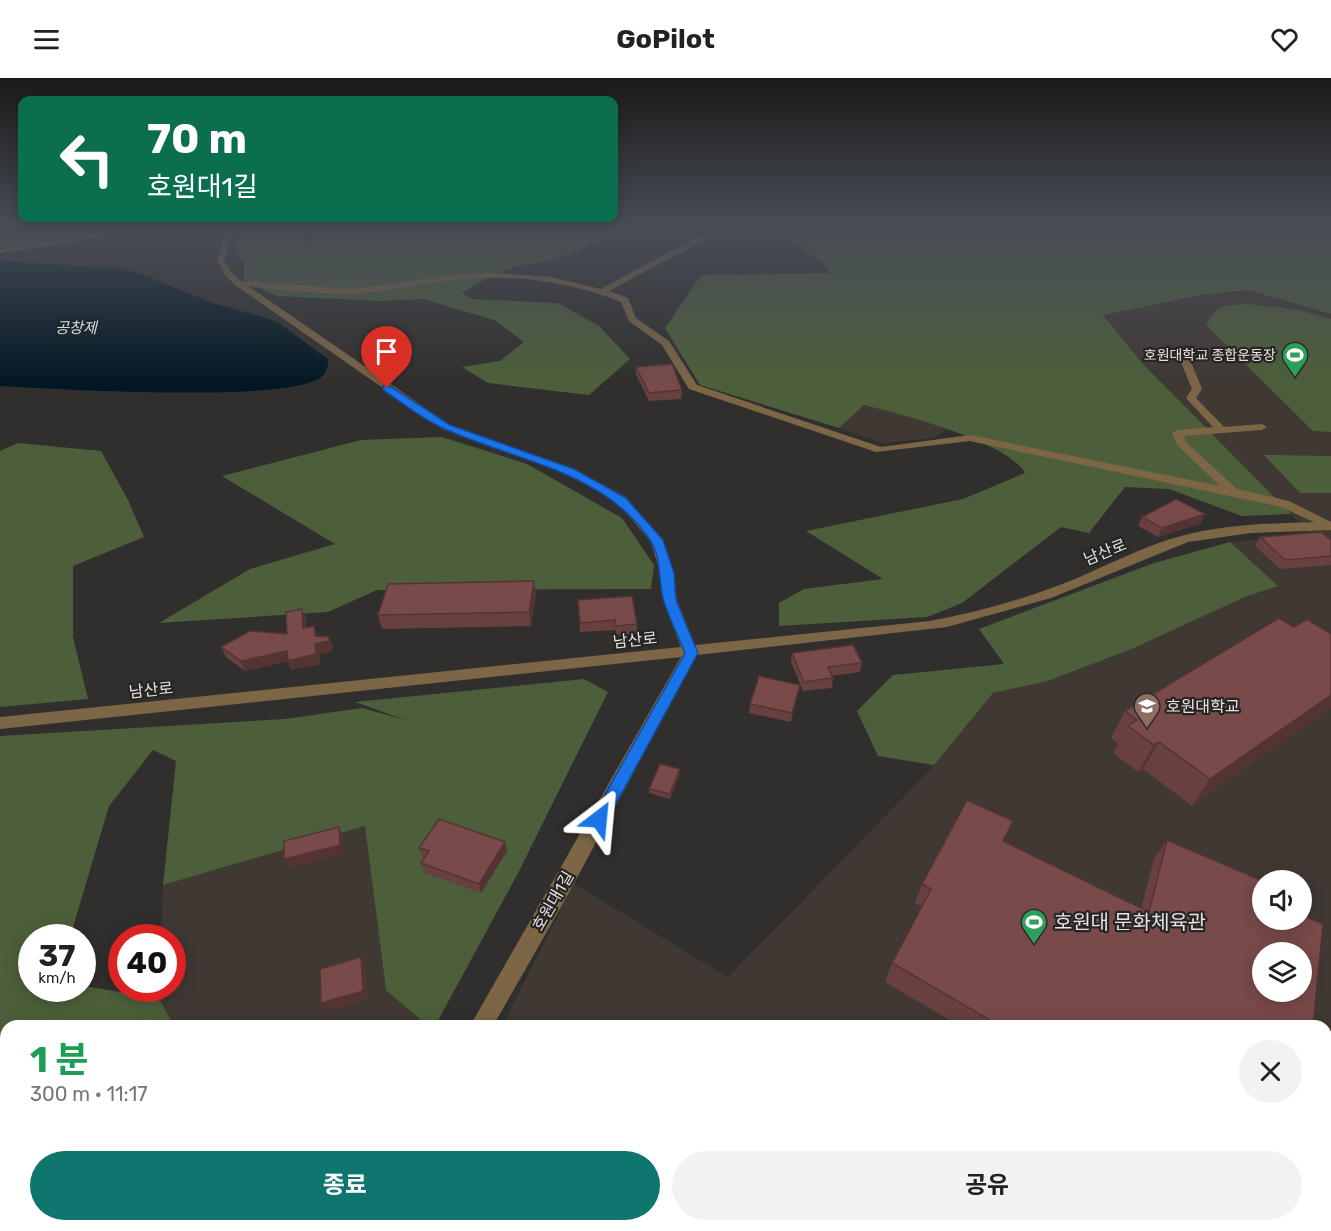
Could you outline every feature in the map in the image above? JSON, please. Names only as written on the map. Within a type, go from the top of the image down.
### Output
[{"type":"street","points":[[234,280],[422,413],[446,427],[570,471],[622,500],[657,540],[668,573],[670,600],[691,653]]},
{"type":"street","points":[[238,283],[352,291],[449,280]]},
{"type":"street","points":[[550,280],[603,291],[625,300],[632,319],[666,343],[693,387],[880,450],[970,438],[1285,504],[1330,526]]},
{"type":"street","points":[[603,291],[624,280]]},
{"type":"street","points":[[1183,355],[1197,389],[1191,398],[1221,430]]},
{"type":"street","points":[[1233,492],[1181,444],[1177,433],[1262,427]]},
{"type":"street","name":"남산로","points":[[0,723],[691,653],[930,626],[979,617],[1061,589],[1168,546],[1202,535],[1254,529],[1330,526]]},
{"type":"street","name":"호원대1길","points":[[484,1020],[558,894],[691,653]]},
{"type":"shaded area","name":"호원대학교","points":[[1248,290],[1331,314],[1331,1020],[505,1020],[574,884],[728,977],[927,773],[993,693],[1048,681],[1134,648],[1245,597],[1277,587],[1230,542],[1311,535],[1142,363],[1102,314],[1201,295]]},
{"type":"shaded area","points":[[864,405],[925,420],[947,430],[933,438],[882,443],[839,428]]},
{"type":"shaded area","points":[[365,826],[386,989],[421,1020],[171,1020],[161,1002],[186,1002],[186,924],[162,924],[163,885]]},
{"type":"green space","points":[[244,280],[484,280],[462,293],[472,299],[558,303],[599,326],[630,359],[589,395],[488,383],[462,367],[500,361],[524,342],[494,320],[423,299],[383,301],[276,296]]},
{"type":"green space","points":[[698,280],[1331,280],[1331,314],[1248,290],[1201,295],[1103,315],[1142,363],[1291,514],[1242,516],[1169,489],[1125,487],[1089,533],[1061,527],[962,603],[927,617],[779,626],[779,603],[804,589],[883,579],[806,531],[963,499],[1025,473],[1014,461],[976,440],[902,415],[864,405],[839,428],[700,385],[665,328]]},
{"type":"green space","name":"호원대학교 종합운동장","points":[[1248,304],[1299,310],[1331,319],[1331,432],[1313,431],[1206,325],[1218,309]]},
{"type":"green space","points":[[442,437],[527,464],[622,518],[654,565],[651,589],[377,590],[328,612],[159,623],[250,569],[335,544],[222,476],[361,440]]},
{"type":"green space","points":[[18,443],[101,451],[128,500],[144,537],[73,566],[73,637],[88,699],[0,707],[0,451]]},
{"type":"green space","points":[[1264,455],[1331,456],[1331,493],[1300,493]]},
{"type":"green space","points":[[1230,542],[1278,586],[1245,597],[1134,648],[1048,681],[993,693],[934,765],[878,756],[857,711],[893,675],[1004,664],[979,629],[1154,563]]},
{"type":"green space","points":[[584,679],[608,692],[517,875],[438,1020],[421,1020],[386,990],[365,826],[163,885],[176,761],[153,750],[109,806],[74,924],[18,924],[18,1002],[96,1002],[96,988],[108,990],[108,1002],[161,1002],[171,1020],[0,1020],[0,736],[285,719],[362,708],[406,720],[355,702]]},
{"type":"water","name":"공창제","points":[[0,280],[155,280],[213,303],[276,321],[328,359],[327,369],[320,378],[298,386],[262,390],[166,392],[0,386]]},
{"type":"building","points":[[672,364],[682,390],[649,393],[636,367]]},
{"type":"building","points":[[1176,499],[1205,514],[1162,528],[1142,517]]},
{"type":"building","points":[[1321,532],[1331,540],[1331,556],[1285,560],[1260,537]]},
{"type":"building","points":[[534,581],[529,612],[378,615],[388,584]]},
{"type":"building","points":[[632,596],[637,624],[616,626],[615,620],[580,623],[578,600]]},
{"type":"building","points":[[302,609],[303,628],[314,626],[315,636],[329,637],[329,641],[315,644],[316,654],[288,661],[287,651],[241,661],[221,647],[250,631],[287,634],[286,612]]},
{"type":"building","points":[[1279,618],[1294,627],[1307,619],[1331,634],[1331,695],[1210,779],[1159,742],[1154,745],[1128,726],[1137,720],[1125,711]]},
{"type":"building","points":[[853,645],[862,663],[828,667],[833,678],[804,682],[792,653]]},
{"type":"building","points":[[759,676],[800,685],[792,713],[750,704]]},
{"type":"building","points":[[660,764],[680,769],[670,794],[649,789]]},
{"type":"building","name":"호원대 문화체육관","points":[[967,800],[1013,821],[1003,841],[1149,912],[1167,840],[1252,876],[1252,930],[1312,930],[1312,919],[1323,924],[1314,1020],[990,1020],[892,963],[931,889],[922,884]]},
{"type":"building","points":[[439,819],[505,842],[479,884],[421,863],[429,851],[419,848]]},
{"type":"building","points":[[339,827],[340,845],[284,859],[284,841]]},
{"type":"building","points":[[361,957],[363,991],[321,1003],[320,969]]},
{"type":"place","name":"호원대학교 종합운동장","points":[[1295,378]]},
{"type":"place","name":"호원대학교","points":[[1147,729]]},
{"type":"place","name":"호원대 문화체육관","points":[[1034,945]]},
{"type":"route","points":[[387,388],[446,427],[570,471],[600,487],[622,500],[657,540],[668,573],[670,600],[691,653],[599,819]]}]
